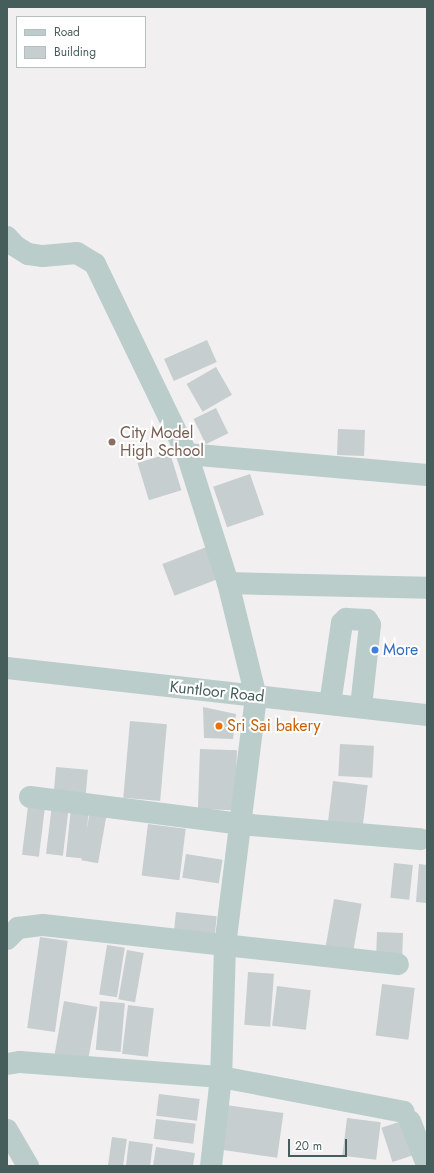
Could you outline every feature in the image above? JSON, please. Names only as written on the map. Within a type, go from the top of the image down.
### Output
[{"type":"street","points":[[7,237],[14,246],[28,254],[43,256],[77,253],[95,264],[187,454],[228,583],[256,697],[226,946],[221,1078],[211,1166]]},
{"type":"street","points":[[187,454],[427,475]]},
{"type":"street","points":[[228,583],[427,588]]},
{"type":"street","points":[[330,704],[343,621],[367,620],[370,625],[361,706]]},
{"type":"street","name":"Kuntloor Road","points":[[7,668],[256,697],[361,706],[427,715]]},
{"type":"street","points":[[334,675],[364,677]]},
{"type":"street","points":[[30,797],[240,824],[420,839]]},
{"type":"street","points":[[7,939],[18,928],[44,925],[398,964]]},
{"type":"street","points":[[7,1064],[20,1062],[221,1078],[407,1116],[427,1165]]},
{"type":"street","points":[[7,1130],[28,1166]]},
{"type":"building","points":[[207,340],[217,362],[174,381],[164,359]]},
{"type":"building","points":[[216,367],[232,395],[203,412],[187,384]]},
{"type":"building","points":[[216,408],[228,433],[206,444],[194,419]]},
{"type":"building","points":[[338,429],[365,430],[364,456],[337,455]]},
{"type":"building","points":[[170,453],[181,490],[149,500],[137,463]]},
{"type":"building","points":[[250,474],[264,515],[227,527],[213,487]]},
{"type":"building","points":[[209,546],[221,578],[175,596],[162,564]]},
{"type":"building","name":"Sri Sai bakery","points":[[203,707],[236,714],[233,739],[204,738]]},
{"type":"building","points":[[130,721],[167,724],[160,801],[123,798]]},
{"type":"building","points":[[340,744],[374,746],[372,778],[338,776]]},
{"type":"building","points":[[200,749],[237,750],[235,810],[198,809]]},
{"type":"building","points":[[56,767],[88,770],[86,794],[54,791]]},
{"type":"building","points":[[333,781],[368,785],[363,825],[328,821]]},
{"type":"building","points":[[52,805],[69,807],[63,856],[46,854]]},
{"type":"building","points":[[28,806],[45,808],[39,857],[22,855]]},
{"type":"building","points":[[71,808],[89,810],[84,859],[66,857]]},
{"type":"building","points":[[90,811],[107,814],[98,863],[81,860]]},
{"type":"building","points":[[148,824],[186,829],[179,880],[142,876]]},
{"type":"building","points":[[186,854],[223,860],[219,883],[182,878]]},
{"type":"building","points":[[394,863],[413,865],[409,900],[390,898]]},
{"type":"building","points":[[419,864],[427,865],[427,903],[416,902]]},
{"type":"building","points":[[334,899],[362,904],[353,954],[325,949]]},
{"type":"building","points":[[176,912],[217,916],[214,941],[173,937]]},
{"type":"building","points":[[377,932],[403,933],[402,957],[376,956]]},
{"type":"building","points":[[40,937],[68,941],[55,1032],[27,1028]]},
{"type":"building","points":[[107,945],[125,948],[117,997],[99,994]]},
{"type":"building","points":[[127,950],[144,953],[135,1002],[118,999]]},
{"type":"building","points":[[248,972],[274,974],[270,1027],[244,1025]]},
{"type":"building","points":[[382,984],[415,988],[408,1040],[376,1036]]},
{"type":"building","points":[[277,986],[311,990],[306,1030],[272,1026]]},
{"type":"building","points":[[64,1001],[97,1007],[88,1063],[54,1057]]},
{"type":"building","points":[[100,1001],[125,1003],[121,1052],[96,1050]]},
{"type":"building","points":[[128,1005],[154,1008],[148,1057],[122,1054]]},
{"type":"building","points":[[159,1094],[200,1099],[197,1121],[156,1116]]},
{"type":"building","points":[[226,1105],[283,1113],[277,1158],[220,1150]]},
{"type":"building","points":[[347,1118],[381,1122],[376,1160],[342,1156]]},
{"type":"building","points":[[156,1119],[196,1124],[193,1144],[154,1139]]},
{"type":"building","points":[[408,1119],[419,1153],[392,1162],[381,1128]]},
{"type":"building","points":[[112,1137],[127,1139],[123,1166],[108,1166]]},
{"type":"building","points":[[129,1141],[153,1144],[150,1166],[126,1166]]},
{"type":"building","points":[[156,1147],[195,1153],[193,1166],[153,1166]]},
{"type":"place","name":"City Model High School","points":[[112,442]]},
{"type":"place","name":"More","points":[[375,650]]},
{"type":"place","name":"Sri Sai bakery","points":[[219,726]]}]
